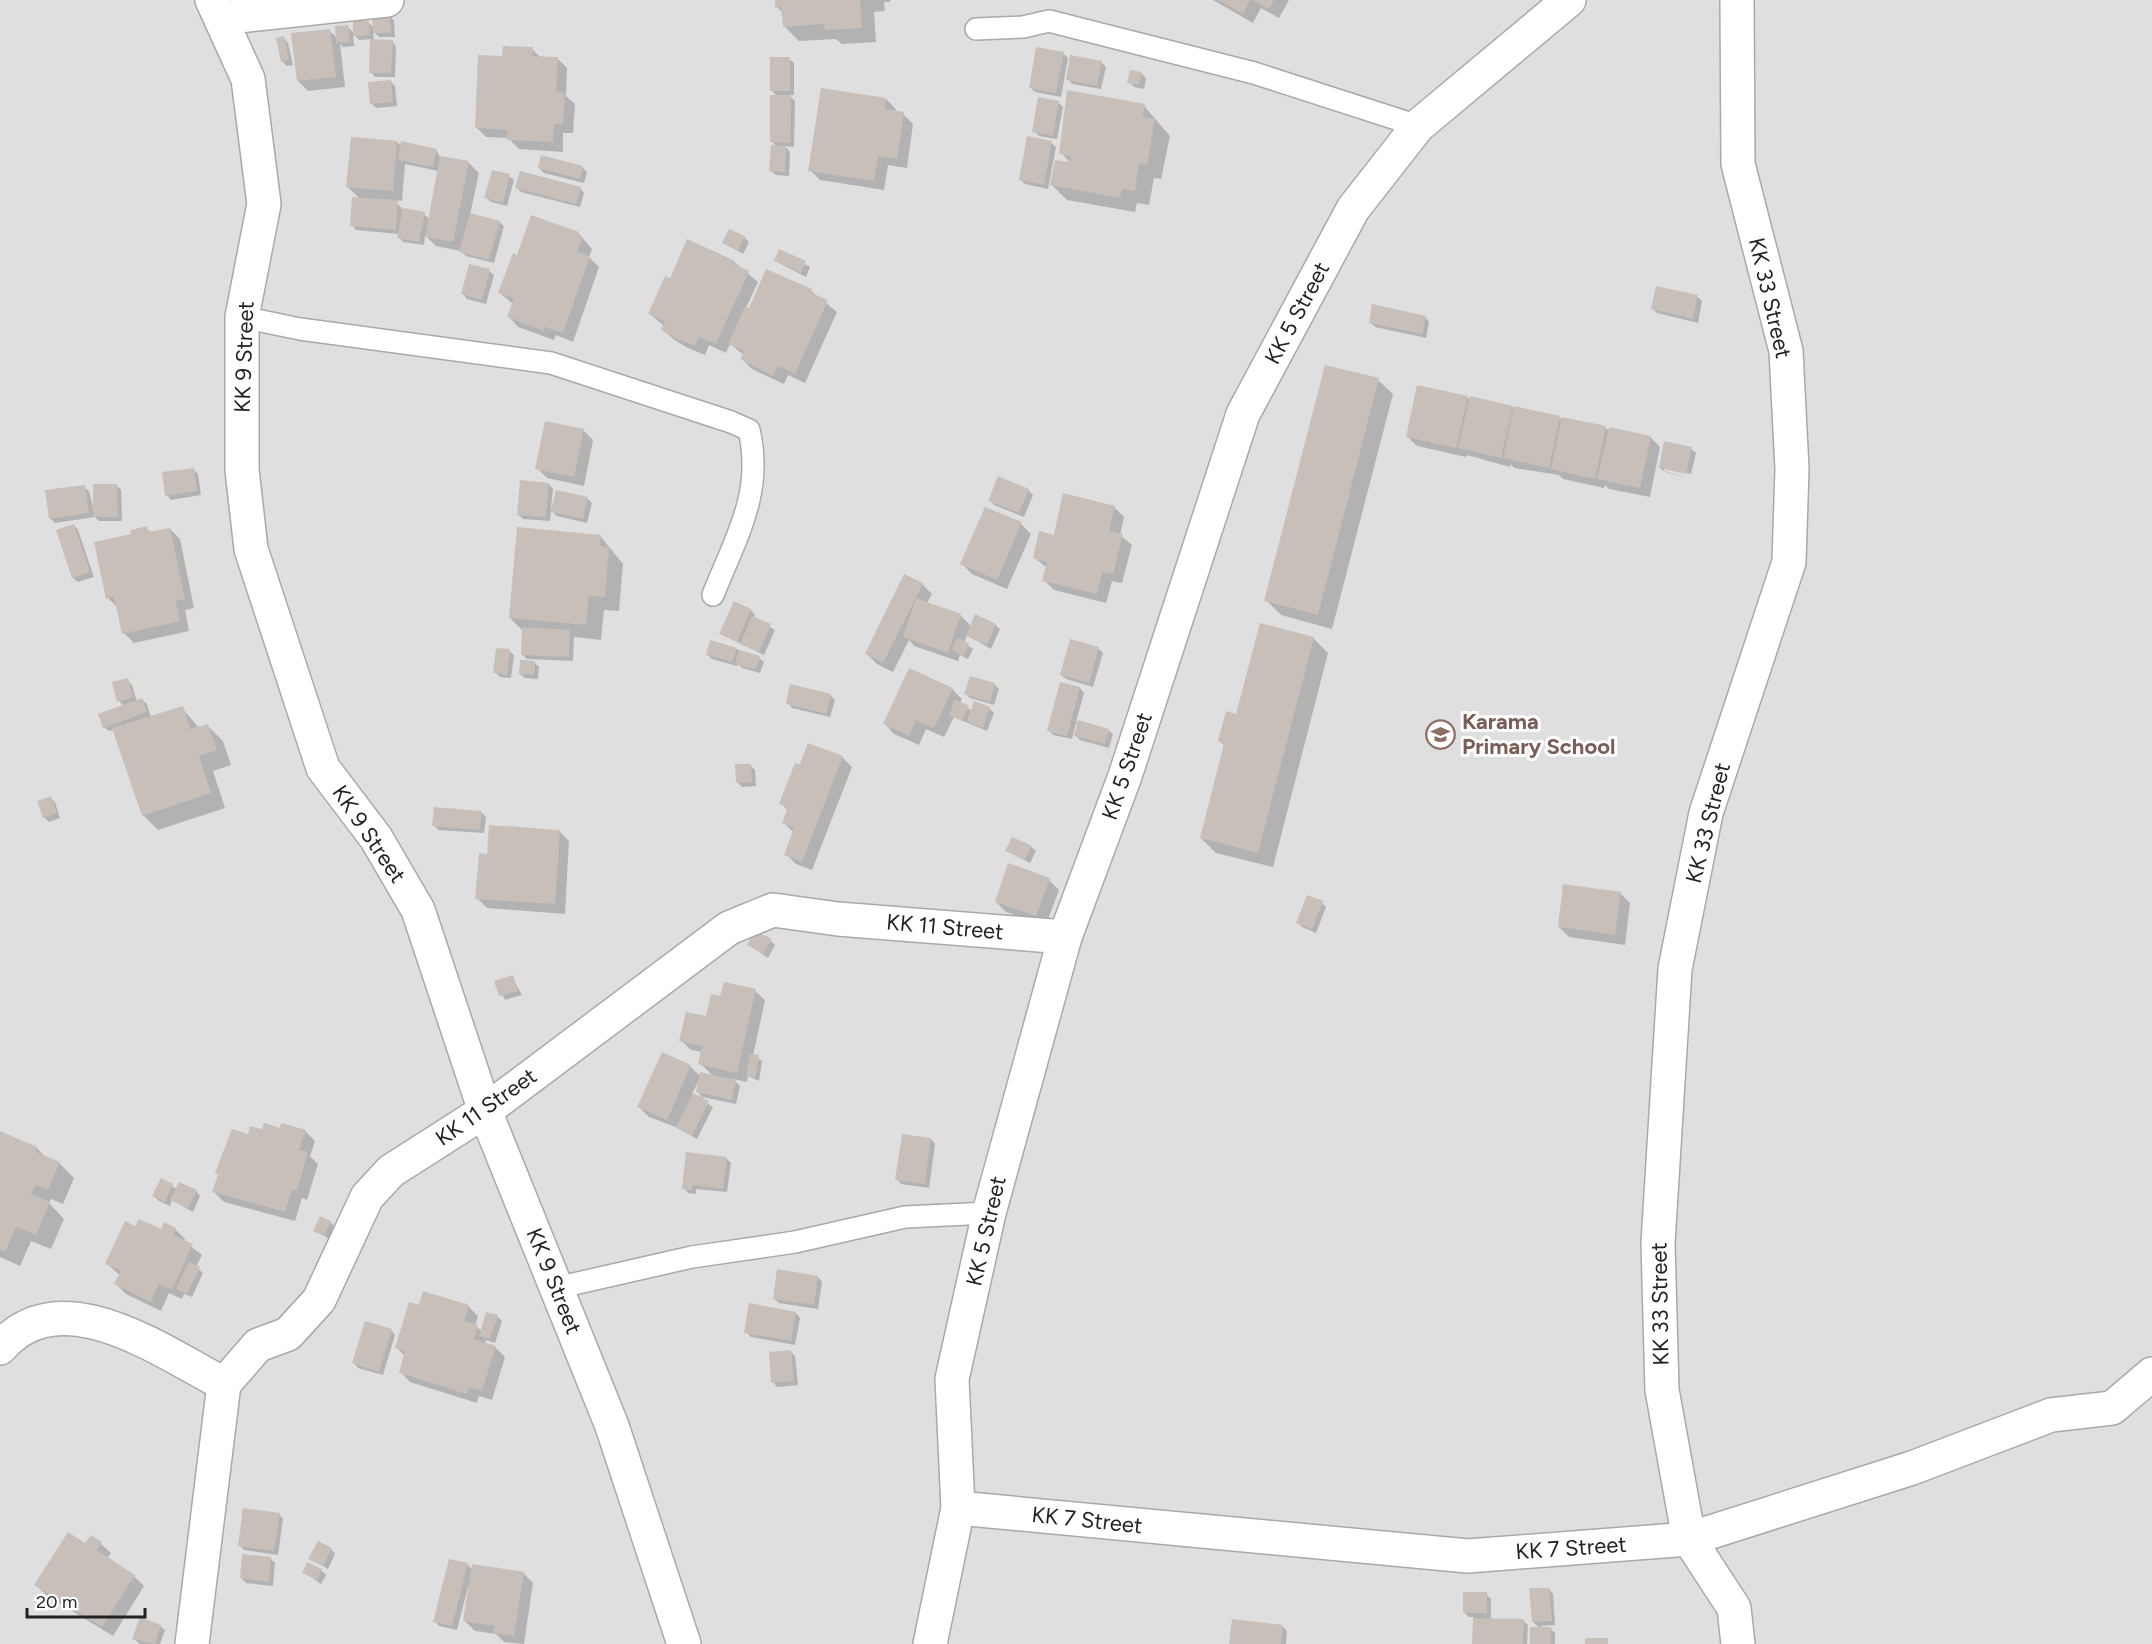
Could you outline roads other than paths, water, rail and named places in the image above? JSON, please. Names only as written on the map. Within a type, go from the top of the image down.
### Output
[{"type":"street","points":[[216,9],[387,0]]},
{"type":"street","name":"KK 5 Street","points":[[930,1644],[958,1508],[952,1379],[989,1213],[1065,937],[1125,776],[1243,414],[1353,209],[1419,126],[1569,0]]},
{"type":"street","name":"KK 33 Street","points":[[1737,0],[1738,164],[1785,351],[1792,468],[1790,550],[1789,562],[1706,813],[1675,969],[1658,1243],[1662,1390],[1689,1539],[1734,1608],[1738,1644]]},
{"type":"street","name":"KK 9 Street","points":[[216,9],[248,78],[264,204],[242,317],[242,470],[251,549],[323,768],[376,838],[418,910],[485,1111],[612,1426],[684,1644]]},
{"type":"street","name":"KK 11 Street","points":[[224,1384],[258,1345],[288,1334],[319,1300],[367,1197],[391,1171],[485,1111],[729,928],[773,910],[838,919],[1065,937]]},
{"type":"street","points":[[4,1335],[52,1318],[82,1319],[116,1328],[224,1384],[192,1644]]},
{"type":"street","name":"KK 7 Street","points":[[958,1508],[1468,1556],[1689,1539],[1912,1468],[2051,1415],[2112,1408],[2152,1374]]},
{"type":"lane","points":[[976,29],[1023,27],[1049,21],[1254,73],[1419,126]]},
{"type":"lane","points":[[242,317],[300,329],[551,363],[731,422],[749,430],[755,455],[752,497],[713,595]]},
{"type":"lane","points":[[556,1287],[692,1257],[795,1242],[905,1217],[989,1213]]},
{"type":"place","name":"Karama Primary School","points":[[1441,734]]}]
